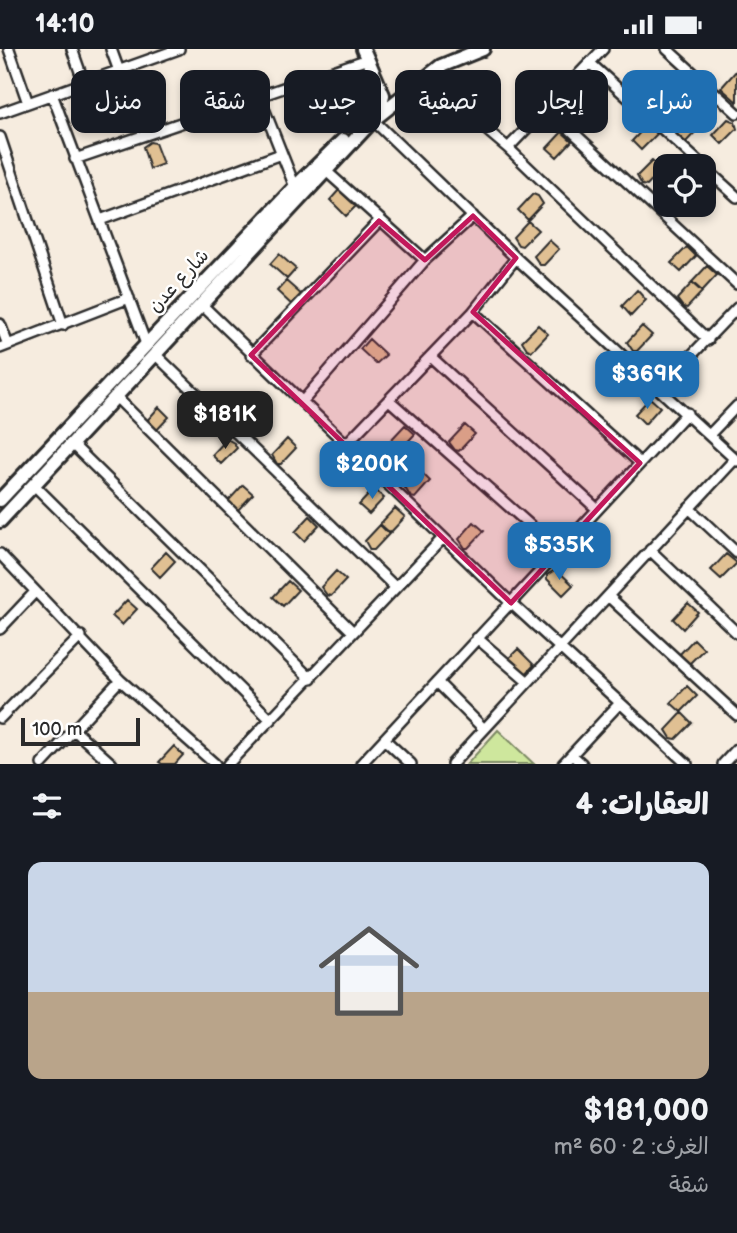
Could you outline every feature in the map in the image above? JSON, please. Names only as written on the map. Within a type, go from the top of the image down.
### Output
[{"type":"street","points":[[9,49],[28,103]]},
{"type":"street","points":[[72,49],[79,70]]},
{"type":"street","points":[[111,49],[119,70]]},
{"type":"street","points":[[121,70],[155,53],[179,49]]},
{"type":"street","name":"شارع عدن","points":[[436,70],[483,49]]},
{"type":"street","points":[[585,70],[603,49]]},
{"type":"street","points":[[667,49],[737,113]]},
{"type":"street","points":[[270,92],[365,54]]},
{"type":"street","name":"شارع عدن","points":[[0,500],[295,187],[379,105],[383,99],[382,89],[365,54]]},
{"type":"street","points":[[591,64],[690,154]]},
{"type":"street","points":[[0,113],[71,88]]},
{"type":"street","points":[[52,95],[146,344]]},
{"type":"street","name":"شارع عدن","points":[[381,113],[395,101]]},
{"type":"street","points":[[75,159],[180,123]]},
{"type":"street","points":[[270,126],[295,187]]},
{"type":"street","points":[[381,128],[516,258],[736,460],[452,764]]},
{"type":"street","name":"شارع عدن","points":[[0,521],[361,133]]},
{"type":"street","points":[[490,133],[708,340]]},
{"type":"street","points":[[508,148],[523,133]]},
{"type":"street","points":[[573,133],[737,284]]},
{"type":"street","points":[[0,137],[63,325]]},
{"type":"street","points":[[100,220],[281,155]]},
{"type":"street","points":[[325,170],[425,260]]},
{"type":"street","points":[[716,178],[737,197]]},
{"type":"street","points":[[302,402],[425,260],[473,216]]},
{"type":"street","points":[[251,355],[379,221]]},
{"type":"street","points":[[347,443],[473,312],[516,258]]},
{"type":"street","points":[[0,324],[4,347],[129,298]]},
{"type":"street","points":[[202,305],[511,603],[687,764]]},
{"type":"street","points":[[660,388],[737,308]]},
{"type":"street","points":[[176,312],[190,317]]},
{"type":"street","points":[[473,312],[640,463]]},
{"type":"street","points":[[156,355],[395,587]]},
{"type":"street","points":[[431,357],[597,509]]},
{"type":"street","points":[[116,397],[353,632]]},
{"type":"street","points":[[389,400],[559,551]]},
{"type":"street","points":[[710,434],[737,406]]},
{"type":"street","points":[[361,764],[687,413]]},
{"type":"street","points":[[72,444],[311,679]]},
{"type":"street","points":[[34,485],[271,720]]},
{"type":"street","points":[[689,508],[737,553]]},
{"type":"street","points":[[228,764],[443,538]]},
{"type":"street","points":[[650,550],[737,633]]},
{"type":"street","points":[[0,554],[34,593],[81,636],[120,680],[215,764]]},
{"type":"street","points":[[0,629],[34,593]]},
{"type":"street","points":[[608,596],[737,715]]},
{"type":"street","points":[[0,718],[81,636]]},
{"type":"street","points":[[477,638],[528,683]]},
{"type":"street","points":[[42,764],[120,680]]},
{"type":"street","points":[[437,682],[484,729]]},
{"type":"street","points":[[563,764],[619,704]]},
{"type":"street","points":[[74,730],[112,764]]},
{"type":"street","points":[[384,739],[411,764]]},
{"type":"street","points":[[723,764],[737,749]]},
{"type":"street","points":[[572,755],[582,764]]},
{"type":"highlighted area","points":[[473,216],[516,258],[473,312],[640,463],[511,603],[251,355],[379,221],[425,260]]},
{"type":"green space","points":[[498,730],[534,764],[467,764]]},
{"type":"building","points":[[737,70],[737,102],[721,88]]},
{"type":"building","points":[[728,119],[735,122],[737,129],[722,144],[713,135]]},
{"type":"building","points":[[561,133],[572,141],[557,157],[547,148]]},
{"type":"building","points":[[640,133],[657,134],[641,150],[632,141]]},
{"type":"building","points":[[676,133],[694,133],[686,142],[681,141]]},
{"type":"building","points":[[150,142],[155,143],[163,164],[150,169],[143,147]]},
{"type":"building","points":[[653,162],[653,180],[647,186],[642,185],[637,176]]},
{"type":"building","points":[[339,190],[356,206],[346,216],[330,200]]},
{"type":"building","points":[[533,194],[538,196],[543,204],[528,220],[518,210]]},
{"type":"building","points":[[528,221],[538,230],[522,246],[518,245],[513,237]]},
{"type":"building","points":[[549,240],[559,249],[544,265],[540,265],[534,256]]},
{"type":"building","points":[[687,247],[696,256],[681,272],[671,263]]},
{"type":"building","points":[[279,254],[296,269],[287,279],[270,264]]},
{"type":"building","points":[[707,266],[717,275],[702,291],[692,282]]},
{"type":"building","points":[[286,281],[303,296],[293,306],[277,291]]},
{"type":"building","points":[[692,283],[702,292],[687,308],[683,307],[677,299]]},
{"type":"building","points":[[637,290],[646,300],[631,316],[622,306]]},
{"type":"building","points":[[538,325],[548,334],[532,351],[527,349],[522,341]]},
{"type":"building","points":[[642,326],[652,335],[637,351],[633,351],[627,342]]},
{"type":"building","points":[[369,339],[386,355],[376,364],[360,349]]},
{"type":"building","points":[[618,368],[629,377],[613,394],[603,384]]},
{"type":"building","points":[[650,398],[660,407],[645,424],[635,414]]},
{"type":"building","points":[[159,407],[169,417],[154,433],[144,424]]},
{"type":"building","points":[[405,425],[415,434],[399,451],[389,442]]},
{"type":"building","points":[[465,425],[475,434],[459,451],[455,450],[449,442]]},
{"type":"building","points":[[227,439],[237,448],[221,464],[212,455]]},
{"type":"building","points":[[287,439],[296,448],[281,464],[277,464],[272,455]]},
{"type":"building","points":[[421,472],[430,481],[415,498],[411,497],[405,488]]},
{"type":"building","points":[[243,485],[253,494],[238,510],[234,510],[228,501]]},
{"type":"building","points":[[374,489],[384,498],[369,514],[359,505]]},
{"type":"building","points":[[395,508],[405,517],[390,533],[380,524]]},
{"type":"building","points":[[310,516],[319,525],[304,541],[295,532]]},
{"type":"building","points":[[474,522],[484,531],[465,548],[459,539]]},
{"type":"building","points":[[380,525],[389,534],[374,550],[370,550],[365,541]]},
{"type":"building","points":[[166,552],[175,561],[160,577],[151,568]]},
{"type":"building","points":[[726,554],[737,563],[721,579],[711,570]]},
{"type":"building","points":[[556,569],[573,585],[563,595],[547,579],[547,575]]},
{"type":"building","points":[[336,571],[346,580],[331,596],[327,595],[321,587]]},
{"type":"building","points":[[288,581],[298,590],[283,606],[273,597]]},
{"type":"building","points":[[127,600],[137,609],[122,625],[112,616]]},
{"type":"building","points":[[688,603],[698,612],[683,629],[673,619]]},
{"type":"building","points":[[694,639],[704,649],[688,665],[678,656]]},
{"type":"building","points":[[518,649],[534,665],[525,675],[508,659]]},
{"type":"building","points":[[687,686],[697,696],[681,712],[671,703]]},
{"type":"building","points":[[682,713],[692,723],[676,739],[671,738],[666,730]]},
{"type":"building","points":[[174,746],[183,755],[175,764],[159,762]]}]
